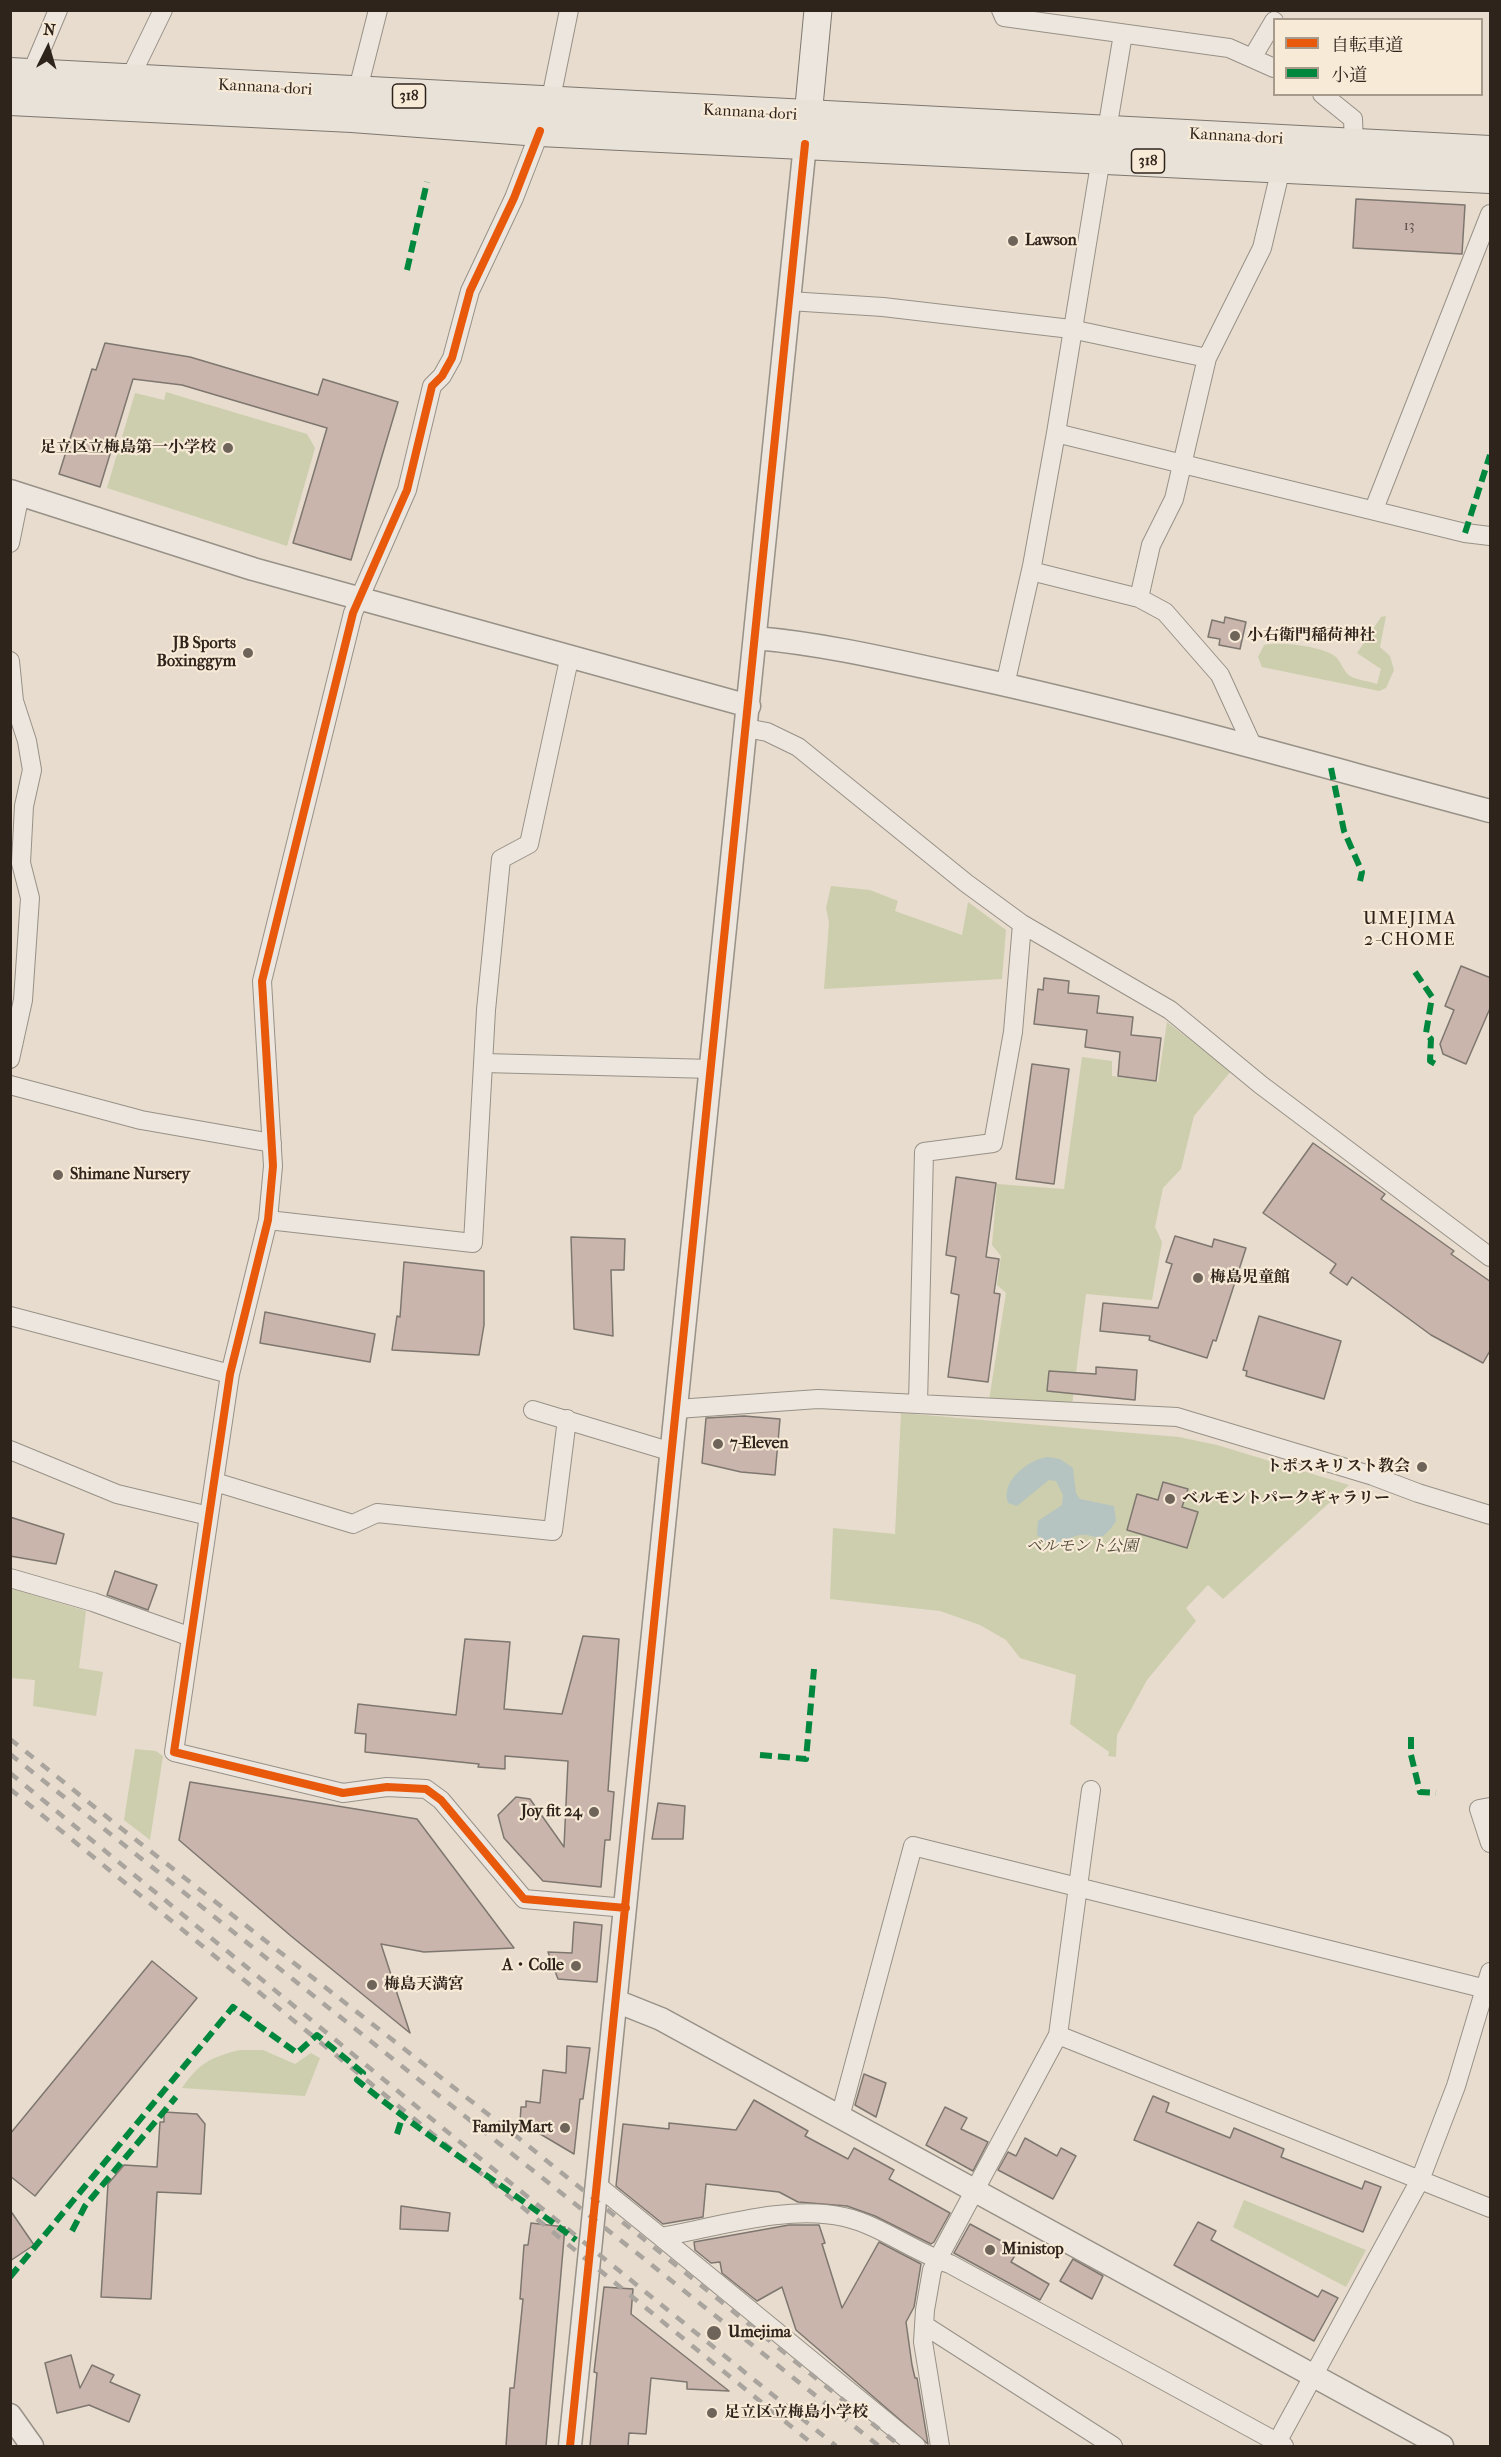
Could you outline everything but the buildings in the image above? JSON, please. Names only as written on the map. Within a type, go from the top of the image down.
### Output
[{"type":"main road","points":[[806,130],[818,10]]},
{"type":"main road","name":"Kannana-dori","points":[[21,74],[550,103],[806,130]]},
{"type":"main road","name":"Kannana-dori","points":[[10,100],[352,117],[540,131],[806,130],[1104,144],[1354,143],[1491,152]]},
{"type":"main road","name":"Kannana-dori","points":[[1104,144],[1281,168],[1491,178]]},
{"type":"street","points":[[21,74],[58,10]]},
{"type":"street","points":[[129,80],[163,10]]},
{"type":"street","points":[[357,93],[378,10]]},
{"type":"street","points":[[550,103],[569,10]]},
{"type":"street","points":[[1001,10],[1004,17],[1229,48],[1273,67]]},
{"type":"street","points":[[1252,58],[1273,23]]},
{"type":"street","points":[[1005,685],[1031,571],[1056,433],[1071,329],[1124,34]]},
{"type":"street","points":[[1324,96],[1353,119],[1354,143]]},
{"type":"street","points":[[570,2446],[748,717],[806,130]]},
{"type":"street","points":[[540,131],[514,198],[470,291],[452,358],[442,376],[432,386],[407,490],[353,613],[262,981],[273,1166],[268,1220],[230,1374],[174,1752],[343,1793],[387,1787],[426,1789],[441,1800],[524,1899],[626,1908]]},
{"type":"street","points":[[1139,598],[1151,545],[1174,499],[1207,358],[1262,248],[1281,168]]},
{"type":"street","points":[[1374,509],[1491,214]]},
{"type":"street","points":[[789,301],[883,307],[1071,329],[1207,358]]},
{"type":"street","points":[[1056,433],[1465,533],[1491,536]]},
{"type":"street","points":[[10,543],[15,492],[176,546],[570,655],[748,717],[766,732],[798,747],[966,883],[1022,924],[1170,1010],[1269,1091],[1491,1257]]},
{"type":"street","points":[[1031,571],[1139,598],[1165,612],[1220,675],[1253,747]]},
{"type":"street","points":[[756,638],[911,664],[1005,685],[1253,747],[1491,811]]},
{"type":"street","points":[[268,1220],[473,1243],[486,1010],[501,859],[529,844],[570,655]]},
{"type":"street","points":[[10,661],[14,701],[27,741],[32,770],[18,796],[21,863],[30,898],[23,1000],[10,1059]]},
{"type":"street","points":[[918,1404],[924,1152],[993,1143],[1012,1032],[1022,924]]},
{"type":"street","points":[[484,1063],[712,1069]]},
{"type":"street","points":[[10,1085],[141,1120],[272,1143]]},
{"type":"street","points":[[10,1316],[230,1374]]},
{"type":"street","points":[[677,1408],[699,1409],[818,1399],[1177,1417],[1373,1476],[1418,1494],[1491,1515]]},
{"type":"street","points":[[533,1410],[672,1452]]},
{"type":"street","points":[[215,1482],[353,1524],[377,1513],[553,1531],[567,1419]]},
{"type":"street","points":[[10,1450],[117,1494],[208,1516]]},
{"type":"street","points":[[10,1578],[93,1602],[191,1637]]},
{"type":"street","points":[[940,2446],[923,2342],[932,2270],[1058,2034],[1091,1790]]},
{"type":"street","points":[[1491,1807],[1479,1809],[1491,1843]]},
{"type":"street","points":[[661,2237],[790,2214],[821,2214],[859,2222],[936,2260],[950,2264],[1279,2445],[1420,2180],[1456,2086],[1489,1984],[1078,1888],[913,1846],[840,2117]]},
{"type":"street","points":[[616,2001],[661,2019],[1442,2446]]},
{"type":"street","points":[[1058,2034],[1491,2208]]},
{"type":"street","points":[[597,2185],[916,2446]]},
{"type":"street","points":[[924,2325],[1113,2446]]},
{"type":"street","points":[[10,2415],[32,2446]]},
{"type":"green space","points":[[166,392],[307,434],[315,448],[287,546],[107,488],[135,393],[164,400]]},
{"type":"green space","points":[[1386,616],[1380,647],[1390,656],[1394,670],[1386,688],[1379,691],[1262,667],[1258,657],[1264,645],[1290,644],[1312,647],[1336,657],[1350,676],[1377,684],[1381,669],[1357,653],[1381,617]]},
{"type":"green space","points":[[831,886],[870,890],[898,901],[895,911],[962,935],[968,902],[1006,930],[1002,979],[824,989],[829,922],[826,908]]},
{"type":"green space","points":[[1167,1022],[1231,1071],[1194,1116],[1181,1169],[1163,1188],[1155,1227],[1162,1242],[1152,1300],[1086,1294],[1072,1405],[989,1400],[1006,1293],[997,1285],[1001,1256],[992,1245],[997,1184],[1064,1189],[1082,1057],[1112,1061],[1112,1076],[1158,1082]]},
{"type":"green space","name":"ベルモント公園","points":[[901,1413],[1179,1437],[1217,1445],[1349,1485],[1223,1599],[1208,1585],[1186,1608],[1196,1621],[1147,1680],[1117,1735],[1116,1757],[1108,1756],[1109,1752],[1070,1724],[1076,1675],[1020,1658],[1006,1640],[980,1625],[940,1611],[830,1599],[833,1528],[895,1534]]},
{"type":"green space","points":[[10,1588],[86,1611],[79,1668],[103,1672],[96,1716],[33,1706],[35,1680],[11,1678]]},
{"type":"green space","points":[[135,1749],[156,1751],[163,1756],[150,1840],[124,1820]]},
{"type":"green space","points":[[240,2050],[263,2050],[295,2064],[311,2053],[320,2058],[305,2096],[182,2088],[194,2072],[207,2062]]},
{"type":"green space","points":[[1244,2200],[1366,2250],[1346,2287],[1233,2227]]},
{"type":"shaded area","points":[[1048,1457],[1060,1459],[1073,1468],[1076,1493],[1080,1499],[1114,1506],[1116,1521],[1104,1535],[1095,1537],[1080,1535],[1055,1547],[1048,1545],[1037,1535],[1038,1521],[1062,1505],[1063,1495],[1056,1481],[1049,1480],[1017,1506],[1008,1503],[1008,1487],[1018,1472],[1033,1462]]},
{"type":"railway","points":[[10,1739],[516,2136],[900,2446]]},
{"type":"railway","points":[[10,1754],[879,2446]]},
{"type":"railway","points":[[10,1773],[455,2138],[836,2446]]},
{"type":"railway","points":[[10,1789],[815,2446]]},
{"type":"marked path","points":[[407,270],[427,182]]},
{"type":"marked path","points":[[1465,533],[1490,455]]},
{"type":"marked path","points":[[1331,768],[1344,831],[1362,872],[1360,881]]},
{"type":"marked path","points":[[1415,972],[1432,997],[1426,1033],[1431,1039],[1430,1061],[1437,1065]]},
{"type":"marked path","points":[[760,1755],[806,1759],[814,1669]]},
{"type":"marked path","points":[[1411,1737],[1411,1755],[1420,1792],[1436,1793]]},
{"type":"marked path","points":[[10,2277],[233,2007],[297,2053],[317,2035],[363,2073],[357,2080],[438,2142],[576,2240]]},
{"type":"marked path","points":[[72,2231],[85,2206],[176,2097]]},
{"type":"marked path","points":[[397,2134],[402,2118]]},
{"type":"cycle path","points":[[540,131],[514,198],[470,291],[452,358],[442,376],[432,386],[407,490],[353,613],[262,981],[273,1166],[268,1220],[230,1374],[174,1752],[343,1793],[387,1787],[426,1789],[441,1800],[524,1899],[626,1908]]},
{"type":"cycle path","points":[[570,2446],[805,144]]},
{"type":"place","name":"Lawson","points":[[1013,241]]},
{"type":"place","name":"足立区立梅島第一小学校","points":[[228,448]]},
{"type":"place","name":"小右衛門稲荷神社","points":[[1235,636]]},
{"type":"place","name":"JB Sports Boxinggym","points":[[248,653]]},
{"type":"place","name":"Shimane Nursery","points":[[58,1175]]},
{"type":"place","name":"梅島児童館","points":[[1198,1278]]},
{"type":"place","name":"7-Eleven","points":[[718,1444]]},
{"type":"place","name":"トポスキリスト教会","points":[[1422,1467]]},
{"type":"place","name":"ベルモントパークギャラリー","points":[[1170,1499]]},
{"type":"place","name":"Joy fit 24","points":[[594,1812]]},
{"type":"place","name":"A・Colle","points":[[576,1966]]},
{"type":"place","name":"梅島天満宮","points":[[372,1985]]},
{"type":"place","name":"FamilyMart","points":[[565,2128]]},
{"type":"place","name":"Ministop","points":[[990,2250]]},
{"type":"place","name":"Umejima","points":[[714,2333]]},
{"type":"place","name":"足立区立梅島小学校","points":[[712,2413]]},
{"type":"district","name":"UMEJIMA 2-CHOME","points":[[1410,930]]}]
